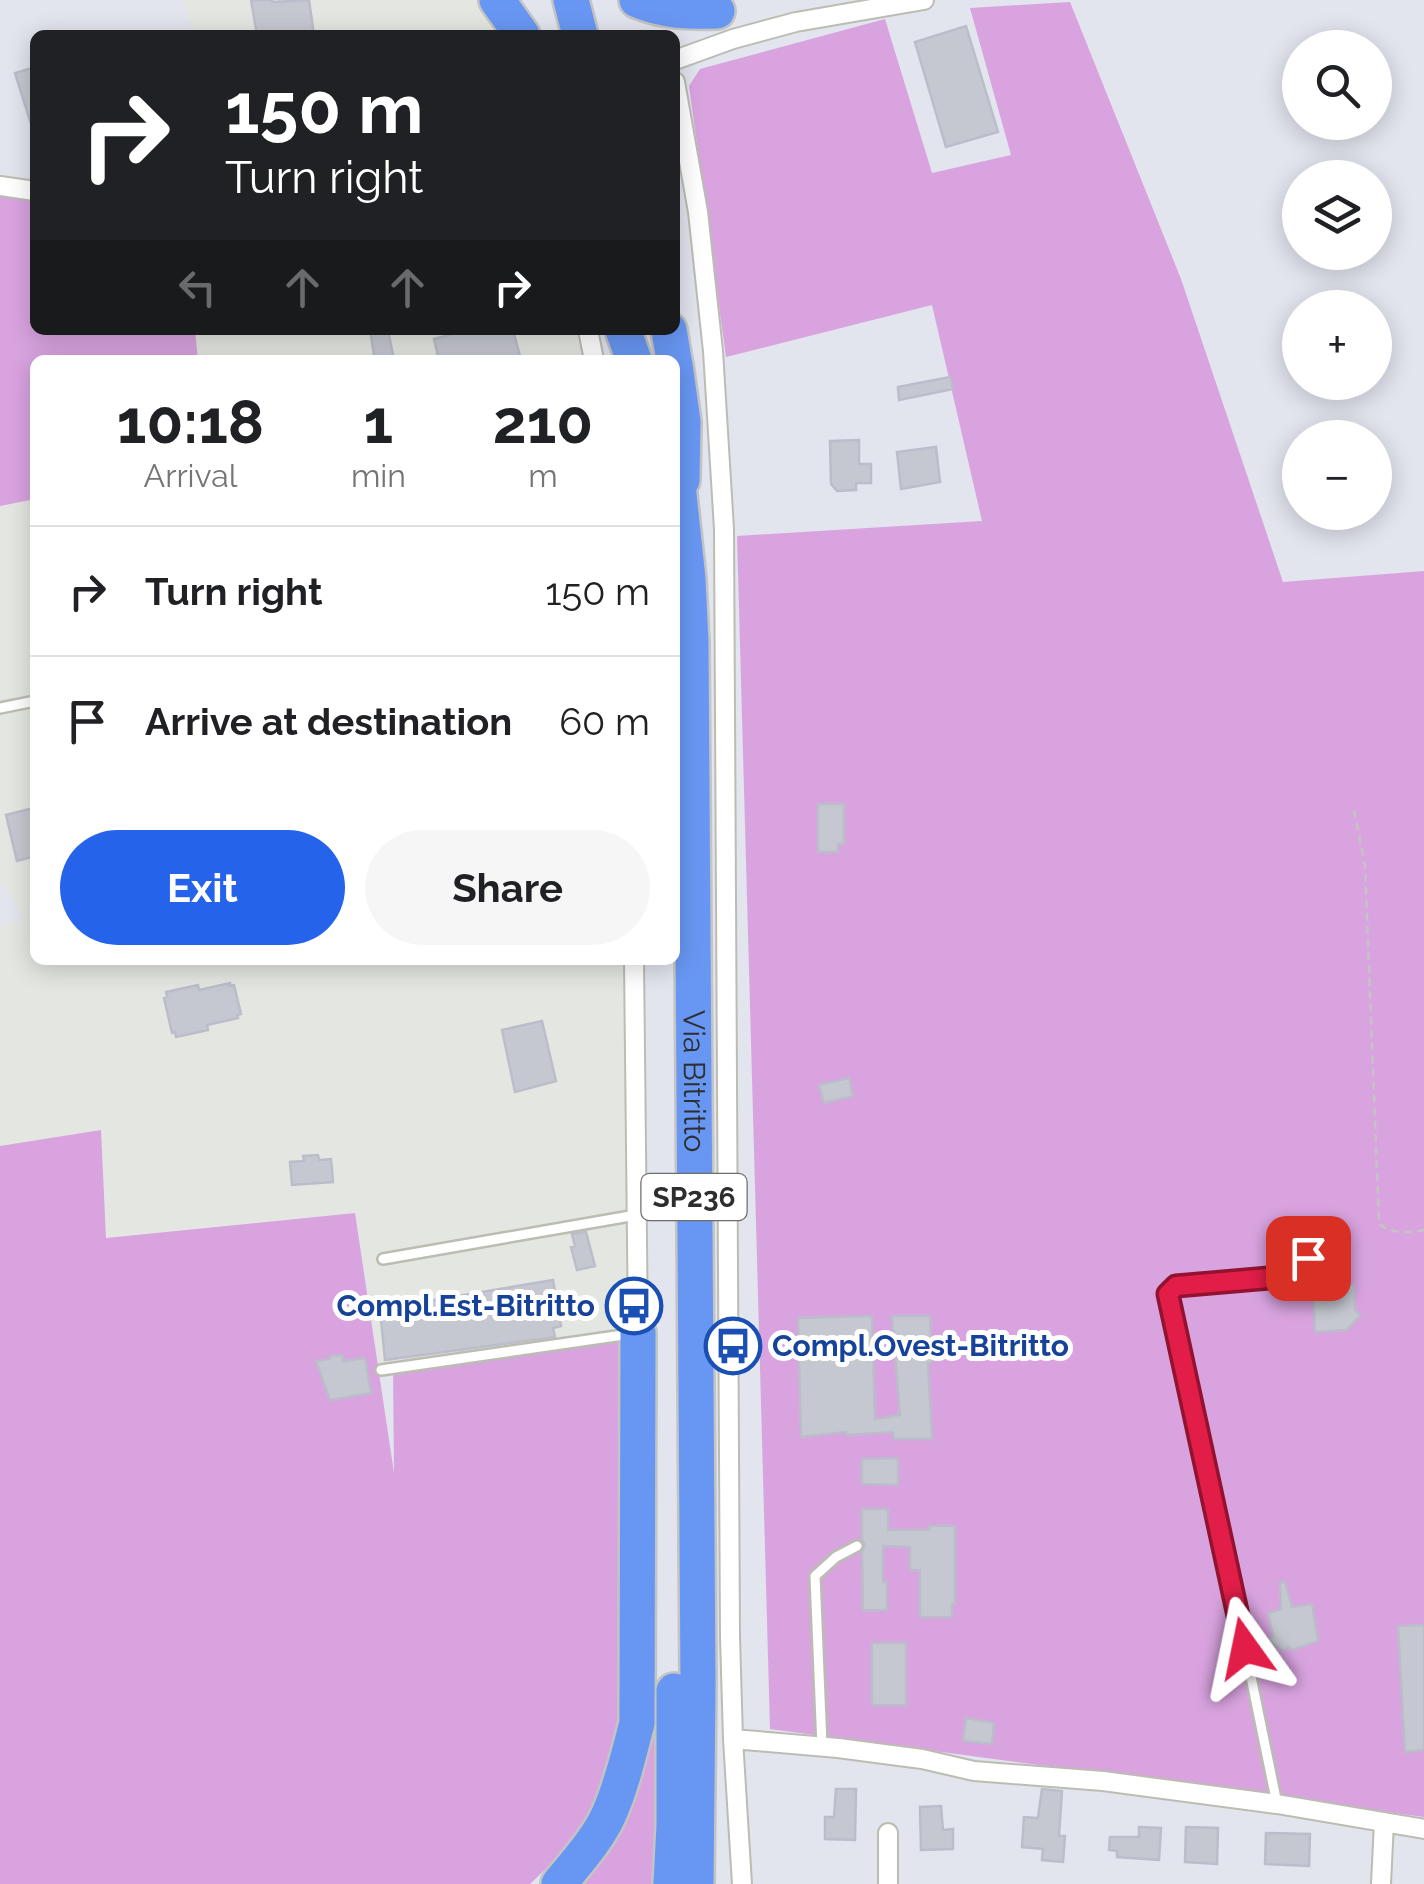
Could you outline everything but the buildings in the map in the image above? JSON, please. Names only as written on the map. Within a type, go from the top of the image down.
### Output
[{"type":"highway","points":[[497,0],[518,30]]},
{"type":"highway","points":[[548,0],[557,30]]},
{"type":"highway","points":[[571,0],[579,30]]},
{"type":"highway","points":[[637,0],[684,12],[727,6]]},
{"type":"highway","points":[[680,33],[727,6]]},
{"type":"highway","points":[[680,400],[682,511]]},
{"type":"highway","name":"Via Bitritto","points":[[680,496],[691,662],[696,1884]]},
{"type":"highway","name":"Via Bitritto","points":[[671,965],[672,1884]]},
{"type":"highway","points":[[558,1884],[609,1816],[637,1723],[638,1333]]},
{"type":"highway","points":[[657,1884],[674,1739]]},
{"type":"street","points":[[680,58],[732,38],[875,3],[924,0]]},
{"type":"street","points":[[680,112],[714,351],[724,529],[730,1637],[742,1884]]},
{"type":"street","points":[[0,186],[30,190]]},
{"type":"street","points":[[634,965],[638,1333]]},
{"type":"street","points":[[732,1739],[922,1758],[974,1770],[1103,1781],[1277,1804],[1424,1830]]},
{"type":"street","points":[[1381,1884],[1384,1822]]},
{"type":"street","points":[[888,1833],[888,1884]]},
{"type":"lane","points":[[0,708],[30,702]]},
{"type":"lane","points":[[382,1258],[637,1215]]},
{"type":"lane","points":[[1277,1804],[1168,1294],[1176,1286],[1269,1278],[1320,1256],[1319,1274]]},
{"type":"lane","points":[[381,1370],[638,1333]]},
{"type":"lane","points":[[822,1746],[815,1576],[836,1557],[857,1546]]},
{"type":"path","points":[[1354,810],[1365,866],[1379,1224],[1388,1231],[1424,1230]]},
{"type":"shaded area","points":[[183,0],[478,0],[499,30],[192,30]]},
{"type":"shaded area","points":[[1070,2],[1181,279],[1283,582],[1424,571],[1424,1817],[770,1729],[737,536],[982,521],[932,305],[726,357],[689,86],[700,69],[885,19],[932,173],[1011,155],[970,8]]},
{"type":"shaded area","points":[[0,189],[30,191],[30,335],[196,335],[198,355],[30,355],[30,500],[0,506]]},
{"type":"shaded area","points":[[196,335],[588,335],[591,355],[198,355]]},
{"type":"shaded area","points":[[30,500],[30,965],[634,965],[638,1333],[381,1370],[355,1213],[105,1238],[101,1131],[0,1146],[0,926],[24,919],[0,882],[0,506]]},
{"type":"shaded area","points":[[101,1130],[106,1238],[355,1213],[394,1473],[393,1368],[621,1335],[622,1713],[608,1773],[575,1855],[552,1863],[530,1884],[0,1884],[0,1146]]},
{"type":"shaded area","points":[[654,1705],[655,1884],[581,1884]]},
{"type":"place","name":"Compl.Est-Bitritto","points":[[634,1306]]},
{"type":"place","name":"Compl.Ovest-Bitritto","points":[[733,1346]]},
{"type":"route","points":[[1245,1648],[1168,1294],[1176,1286],[1269,1278],[1308,1258]]}]
